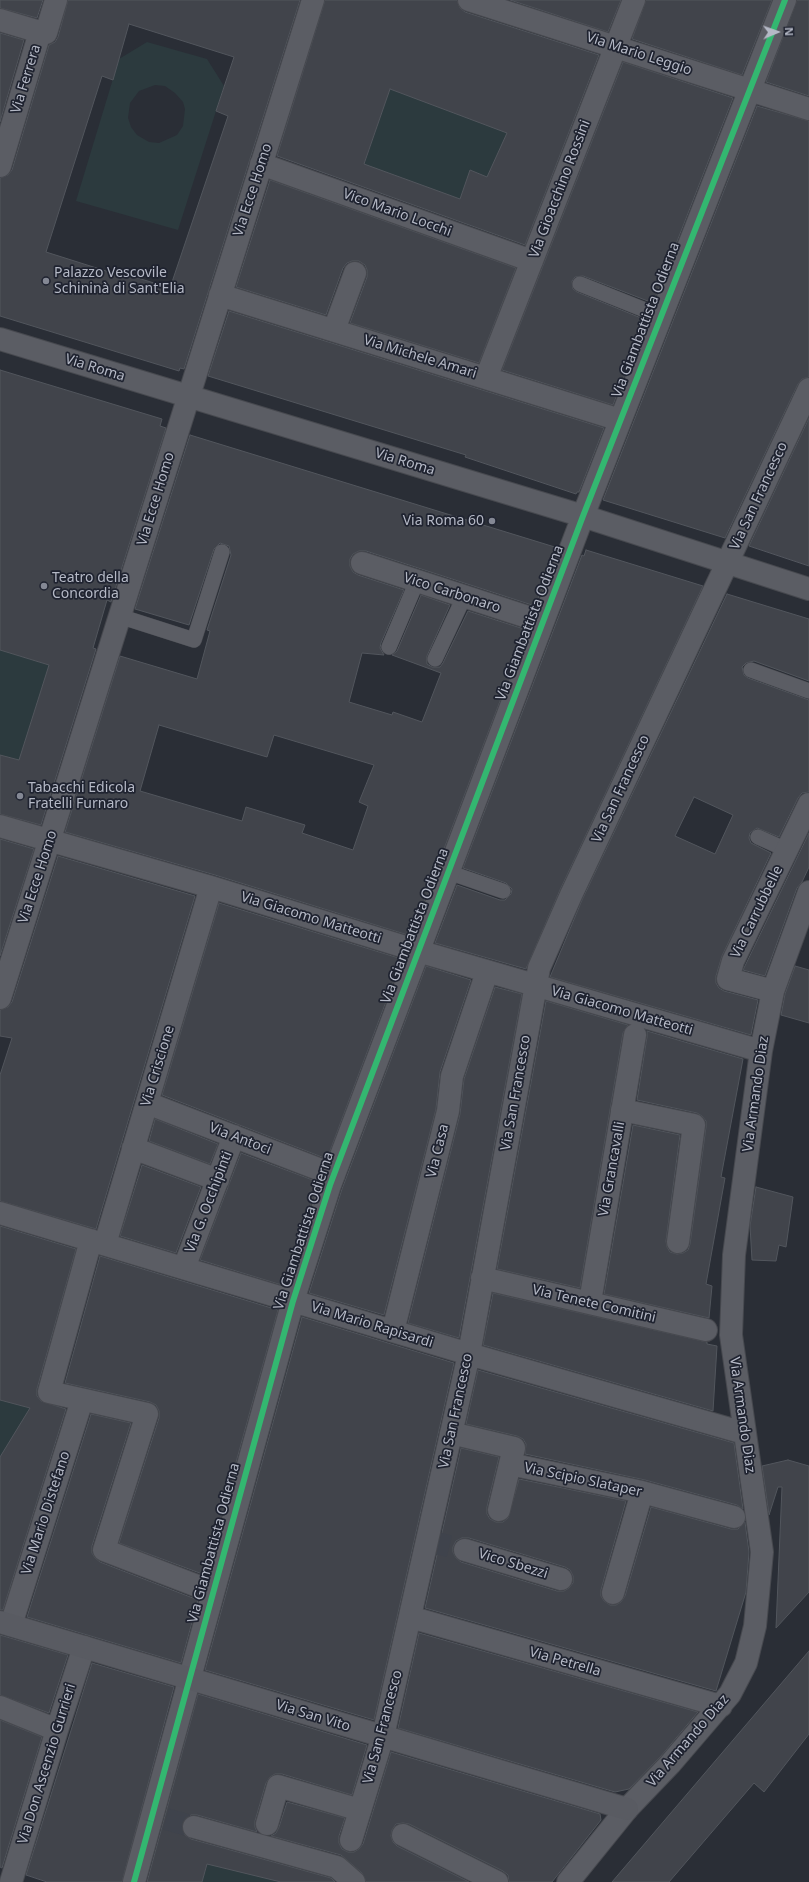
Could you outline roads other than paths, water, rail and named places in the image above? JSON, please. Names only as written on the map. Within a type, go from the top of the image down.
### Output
[{"type":"street","name":"Via Ferrera","points":[[0,166],[40,32],[46,33],[56,0]]},
{"type":"street","name":"Via Ecce Homo","points":[[0,998],[313,0]]},
{"type":"street","name":"Via Gioacchino Rossini","points":[[486,378],[634,0]]},
{"type":"street","name":"Via Giambattista Odierna","points":[[134,1882],[159,1817],[189,1678],[293,1301],[334,1175],[583,516],[660,316],[785,0]]},
{"type":"street","name":"Via Mario Leggio","points":[[478,1],[809,109]]},
{"type":"street","points":[[0,20],[40,32]]},
{"type":"street","name":"Vico Mario Locchi","points":[[261,164],[532,261]]},
{"type":"street","points":[[334,330],[356,273]]},
{"type":"street","name":"Via Michele Amari","points":[[220,295],[620,420]]},
{"type":"street","name":"Via Roma","points":[[0,339],[583,516],[809,589]]},
{"type":"street","name":"Via San Francesco","points":[[351,1840],[383,1736],[469,1354],[539,968],[571,895],[809,389]]},
{"type":"street","name":"Vico Carbonaro","points":[[362,563],[543,622]]},
{"type":"street","name":"Via Carrubbelle","points":[[773,991],[728,979],[733,961],[809,804]]},
{"type":"street","name":"Via Giacomo Matteotti","points":[[0,826],[211,887],[487,972],[760,1051]]},
{"type":"street","name":"Via Criscione","points":[[82,1400],[49,1392],[98,1242],[133,1148],[211,887]]},
{"type":"street","name":"Via Armando Diaz","points":[[568,1882],[627,1809],[670,1764],[721,1706],[730,1694],[746,1663],[755,1626],[762,1552],[731,1335],[733,1271],[760,1051],[773,991],[809,892]]},
{"type":"street","name":"Via Casa","points":[[393,1331],[448,1111],[452,1076],[487,972]]},
{"type":"street","name":"Via Grancavalli","points":[[590,1302],[635,1035]]},
{"type":"street","name":"Via Antoci","points":[[147,1103],[334,1175]]},
{"type":"street","points":[[622,1110],[694,1125],[678,1242]]},
{"type":"street","name":"Via G. Occhipinti","points":[[184,1268],[234,1136]]},
{"type":"street","points":[[133,1148],[218,1180]]},
{"type":"street","name":"Via Mario Rapisardi","points":[[0,1213],[469,1354],[744,1433]]},
{"type":"street","name":"Via Tenete Comitini","points":[[482,1278],[706,1330]]},
{"type":"street","points":[[82,1400],[147,1414],[104,1550],[213,1592]]},
{"type":"street","name":"Via Mario Distefano","points":[[5,1623],[82,1400]]},
{"type":"street","name":"Via Scipio Slataper","points":[[451,1433],[514,1448],[510,1464],[642,1492],[734,1517]]},
{"type":"street","points":[[499,1510],[510,1464]]},
{"type":"street","points":[[614,1593],[642,1492]]},
{"type":"street","name":"Vico Sbezzi","points":[[465,1550],[560,1579]]},
{"type":"street","name":"Via Petrella","points":[[410,1617],[721,1706]]},
{"type":"street","name":"Via San Vito","points":[[5,1623],[627,1809]]},
{"type":"street","name":"Via Don Ascenzio Gurrieri","points":[[11,1882],[84,1647]]},
{"type":"street","points":[[0,1707],[57,1730]]},
{"type":"street","points":[[267,1824],[278,1786],[360,1810]]},
{"type":"street","points":[[194,1827],[337,1867],[354,1882]]},
{"type":"street","points":[[402,1835],[497,1882]]},
{"type":"lane","points":[[580,284],[660,316]]},
{"type":"lane","points":[[120,616],[194,640],[222,552]]},
{"type":"lane","points":[[389,647],[417,581]]},
{"type":"lane","points":[[435,659],[464,597]]},
{"type":"lane","points":[[751,670],[809,691]]},
{"type":"lane","points":[[758,837],[787,850]]},
{"type":"lane","points":[[448,872],[503,891]]},
{"type":"tunnel","points":[[428,1541],[465,1550]]},
{"type":"tunnel","points":[[166,1819],[194,1827]]},
{"type":"place","name":"Palazzo Vescovile Schininà di Sant'Elia","points":[[46,281]]},
{"type":"place","name":"Via Roma 60","points":[[492,521]]},
{"type":"place","name":"Teatro della Concordia","points":[[44,586]]},
{"type":"place","name":"Tabacchi Edicola Fratelli Furnaro","points":[[20,796]]}]
